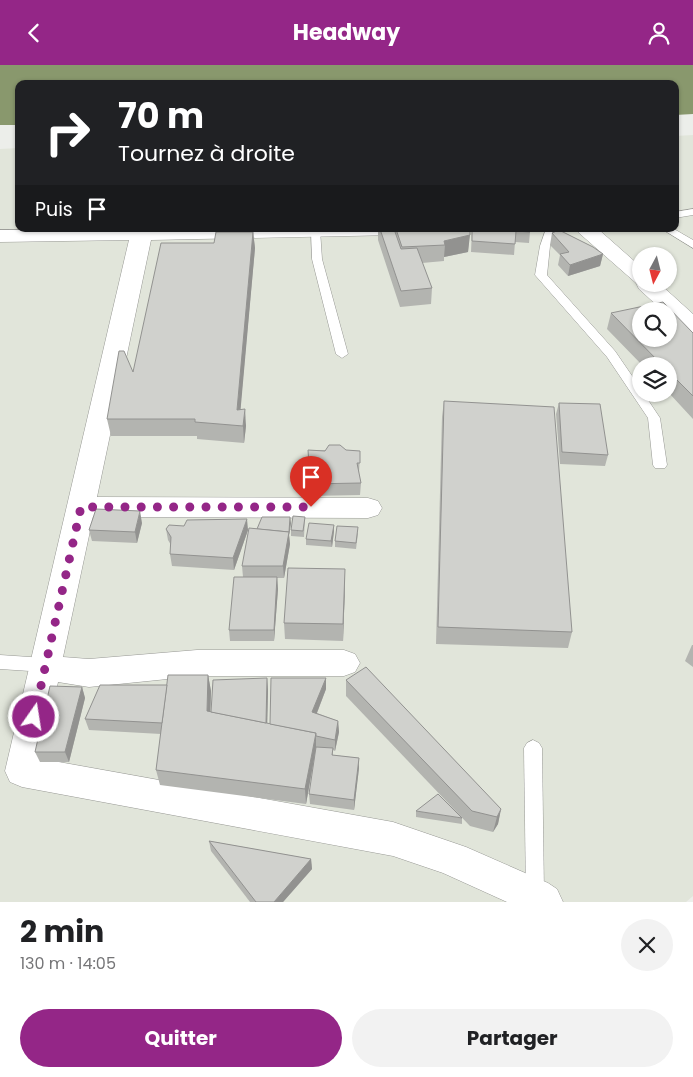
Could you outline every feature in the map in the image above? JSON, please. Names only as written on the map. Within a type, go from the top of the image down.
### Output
[{"type":"street","points":[[0,236],[142,232],[22,771],[393,839],[432,850],[539,899]]},
{"type":"street","points":[[589,232],[632,270]]},
{"type":"street","points":[[657,293],[693,327]]},
{"type":"street","points":[[81,507],[368,508]]},
{"type":"street","points":[[45,665],[67,671],[89,673],[197,663],[344,663]]},
{"type":"lane","points":[[679,214],[693,212]]},
{"type":"lane","points":[[315,232],[317,259],[342,353]]},
{"type":"lane","points":[[551,232],[545,245],[541,275],[611,355],[654,418],[660,465]]},
{"type":"lane","points":[[672,232],[693,245]]},
{"type":"lane","points":[[0,662],[45,665]]},
{"type":"lane","points":[[533,748],[539,899]]},
{"type":"shaded area","points":[[0,65],[693,65],[693,114],[679,115],[679,80],[15,80],[15,125],[0,125]]},
{"type":"shaded area","points":[[693,135],[693,896],[686,902],[0,902],[0,149],[15,148],[15,232],[679,232],[679,136]]},
{"type":"building","points":[[216,232],[253,232],[237,410],[245,409],[243,426],[195,422],[195,419],[107,419],[119,351],[124,351],[133,372],[161,243],[214,243]]},
{"type":"building","points":[[381,232],[395,232],[401,249],[417,248],[432,288],[401,291]]},
{"type":"building","points":[[397,232],[470,232],[470,235],[444,241],[445,245],[402,247]]},
{"type":"building","points":[[472,232],[516,232],[515,244],[472,241]]},
{"type":"building","points":[[563,232],[603,254],[570,265],[560,254],[569,252],[552,233]]},
{"type":"building","points":[[632,309],[632,334],[611,313]]},
{"type":"building","points":[[677,316],[693,333],[693,396],[677,380],[677,357],[654,357],[644,347],[677,347]]},
{"type":"building","points":[[444,401],[554,407],[572,632],[438,627]]},
{"type":"building","points":[[559,403],[600,404],[608,455],[562,452]]},
{"type":"building","points":[[329,445],[340,445],[346,450],[360,451],[360,463],[357,463],[361,483],[308,484],[308,472],[311,471],[311,466],[309,466],[308,450],[325,451]]},
{"type":"building","points":[[96,509],[140,511],[135,532],[89,530]]},
{"type":"building","points":[[293,516],[305,517],[303,531],[291,530]]},
{"type":"building","points":[[262,517],[290,517],[289,532],[257,529]]},
{"type":"building","points":[[247,519],[233,558],[170,554],[171,537],[166,529],[169,525],[184,526],[187,520]]},
{"type":"building","points":[[309,523],[334,525],[331,541],[306,539]]},
{"type":"building","points":[[337,526],[358,527],[356,543],[335,541]]},
{"type":"building","points":[[249,528],[289,532],[283,566],[242,566]]},
{"type":"building","points":[[288,568],[345,569],[343,624],[284,623]]},
{"type":"building","points":[[234,577],[277,577],[274,630],[229,630]]},
{"type":"building","points":[[366,667],[501,809],[497,817],[472,811],[346,680]]},
{"type":"building","points":[[168,675],[208,675],[207,711],[316,733],[305,789],[156,770]]},
{"type":"building","points":[[267,678],[266,723],[211,712],[213,680]]},
{"type":"building","points":[[271,678],[326,678],[312,712],[338,721],[335,740],[316,736],[316,733],[270,724]]},
{"type":"building","points":[[100,685],[167,685],[162,723],[85,719]]},
{"type":"building","points":[[50,686],[82,687],[65,752],[35,752]]},
{"type":"building","points":[[316,747],[333,748],[332,755],[359,758],[354,800],[309,794]]},
{"type":"building","points":[[438,794],[462,818],[416,811]]},
{"type":"building","points":[[209,841],[311,859],[274,902],[256,902]]},
{"type":"route","points":[[34,717],[81,507],[311,507]]}]
